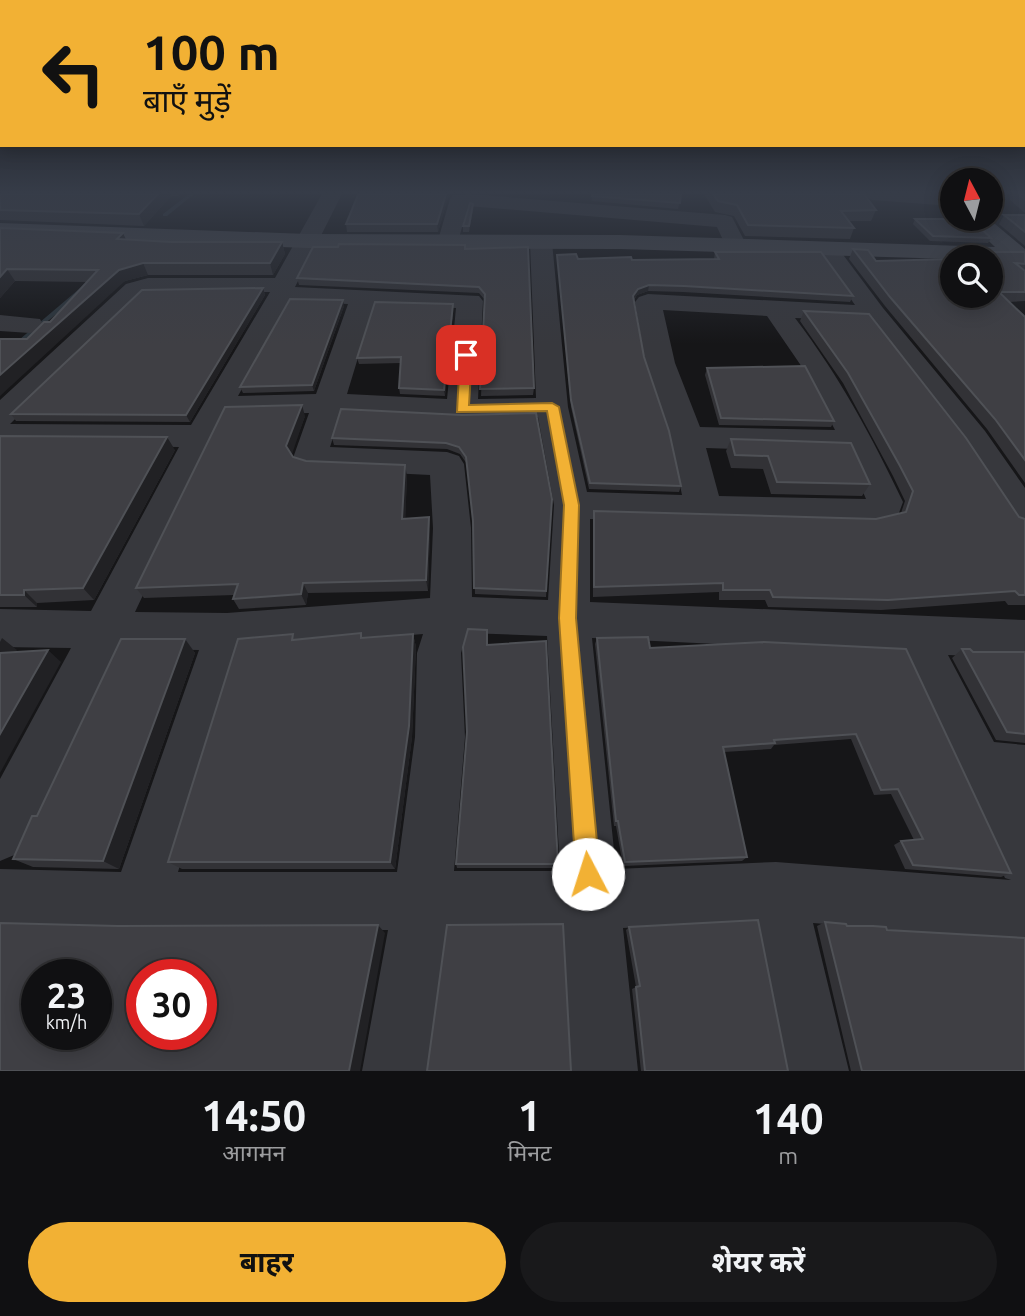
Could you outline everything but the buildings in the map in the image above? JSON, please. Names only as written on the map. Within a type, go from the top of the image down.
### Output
[{"type":"main road","points":[[638,244],[827,248],[1021,258]]},
{"type":"main road","points":[[1005,244],[1021,258]]},
{"type":"street","points":[[0,834],[210,421],[306,244]]},
{"type":"street","points":[[541,244],[552,407],[572,505],[568,618],[604,1071]]},
{"type":"street","points":[[827,248],[874,314],[973,439],[1025,516]]},
{"type":"street","points":[[0,417],[135,289],[148,285],[282,290],[363,298],[470,300],[462,409]]},
{"type":"street","points":[[363,298],[310,458],[447,464],[452,528],[451,614],[439,653],[440,737],[423,900],[396,1071]]},
{"type":"street","points":[[703,507],[687,437],[660,363],[648,302],[874,314]]},
{"type":"street","points":[[572,505],[869,513],[883,511],[885,502],[858,442],[819,370],[775,309]]},
{"type":"street","points":[[0,323],[30,325]]},
{"type":"street","points":[[0,435],[210,421],[330,403],[462,409],[552,407]]},
{"type":"street","points":[[687,437],[858,442]]},
{"type":"street","points":[[0,628],[227,632],[451,614],[1025,639]]},
{"type":"street","points":[[141,902],[227,632]]},
{"type":"street","points":[[915,634],[1002,769],[1025,858]]},
{"type":"street","points":[[776,891],[815,1071]]},
{"type":"street","points":[[0,898],[141,902],[590,900],[776,891],[1025,911]]},
{"type":"waterway","points":[[0,360],[87,285]]},
{"type":"route","points":[[466,355],[462,409],[552,407],[572,505],[568,618],[588,874]]}]
